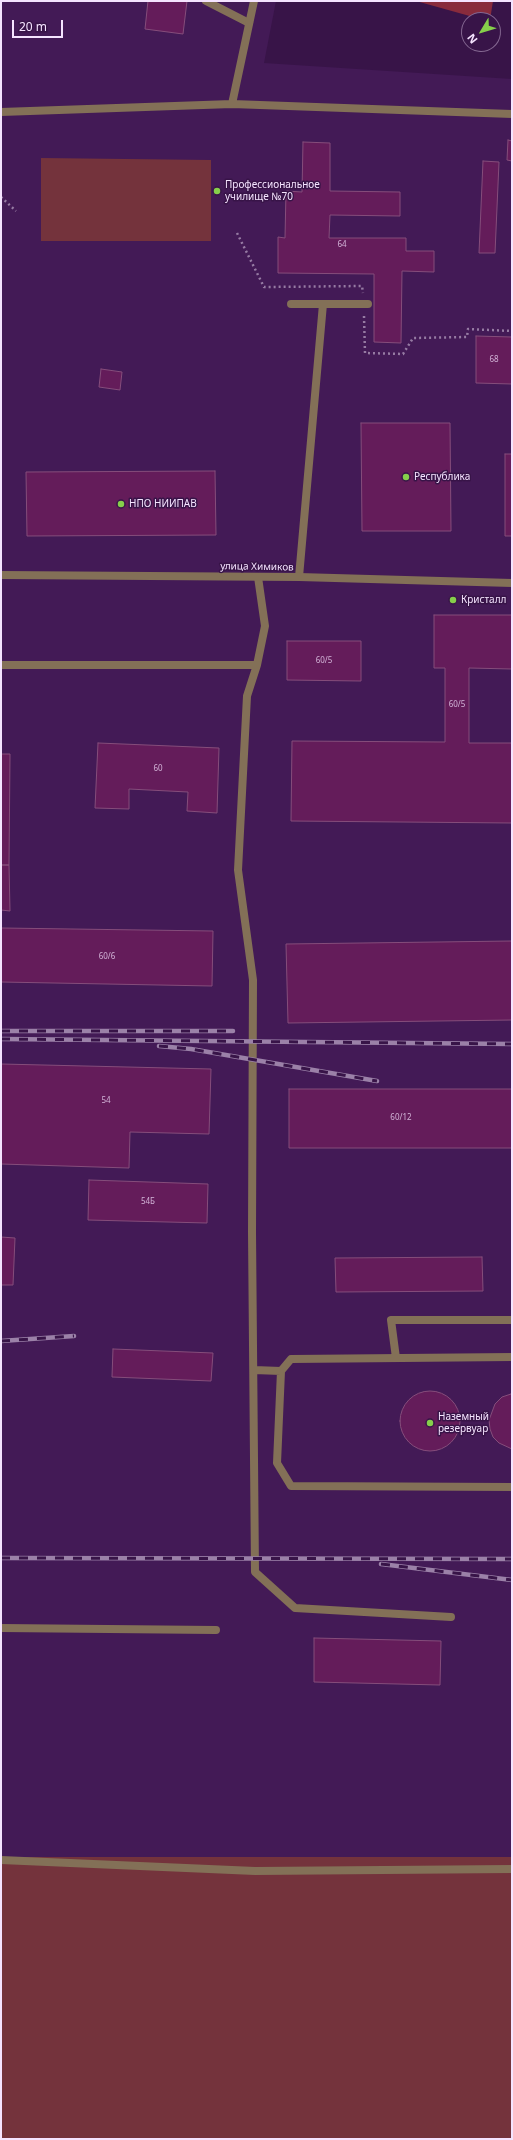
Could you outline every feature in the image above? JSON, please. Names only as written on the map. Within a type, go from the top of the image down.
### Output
[{"type":"street","points":[[206,1],[249,23]]},
{"type":"street","points":[[232,104],[254,1]]},
{"type":"street","points":[[1,112],[232,104],[512,114]]},
{"type":"street","points":[[291,304],[368,304]]},
{"type":"street","points":[[299,577],[323,304]]},
{"type":"street","name":"улица Химиков","points":[[1,576],[299,577],[512,583]]},
{"type":"street","points":[[258,577],[265,626],[257,665],[247,696],[238,870],[253,980],[255,1572],[295,1608],[451,1616]]},
{"type":"street","points":[[1,665],[257,665]]},
{"type":"street","points":[[396,1358],[391,1320],[512,1320]]},
{"type":"street","points":[[512,1357],[291,1359],[281,1371],[277,1463],[291,1486],[512,1487]]},
{"type":"street","points":[[254,1370],[281,1371]]},
{"type":"street","points":[[1,1628],[216,1630]]},
{"type":"street","points":[[1,1860],[255,1871],[512,1869]]},
{"type":"path","points":[[1,197],[16,212]]},
{"type":"shaded area","points":[[1,1],[276,1],[264,63],[512,79],[512,1857],[1,1857]]},
{"type":"shaded area","points":[[416,1],[493,1],[491,12],[461,12],[461,14]]},
{"type":"shaded area","points":[[41,158],[211,160],[211,241],[41,241]]},
{"type":"shaded area","points":[[1,1857],[512,1857],[512,2139],[1,2139]]},
{"type":"building","points":[[148,1],[187,1],[183,34],[145,29]]},
{"type":"building","points":[[508,140],[512,141],[512,161],[507,160]]},
{"type":"building","points":[[303,142],[330,143],[330,191],[400,192],[400,216],[330,215],[329,238],[406,238],[406,251],[434,251],[434,272],[402,271],[401,343],[374,342],[374,274],[278,273],[278,237],[285,238],[286,191],[302,192]]},
{"type":"building","points":[[483,161],[499,162],[495,253],[479,253]]},
{"type":"building","points":[[476,336],[512,337],[512,384],[476,383]]},
{"type":"building","points":[[101,369],[122,372],[120,390],[99,387]]},
{"type":"building","name":"Республика","points":[[361,423],[450,423],[451,531],[362,531]]},
{"type":"building","points":[[505,454],[512,454],[512,536],[505,536]]},
{"type":"building","name":"НПО НИИПАВ","points":[[215,471],[216,535],[27,536],[26,472]]},
{"type":"building","points":[[434,615],[512,615],[512,669],[469,668],[469,743],[512,743],[512,823],[291,821],[292,741],[445,742],[445,668],[434,668]]},
{"type":"building","points":[[287,641],[361,641],[361,681],[287,680]]},
{"type":"building","points":[[98,743],[219,748],[217,813],[187,811],[188,792],[129,789],[129,809],[95,808]]},
{"type":"building","points":[[1,754],[10,754],[9,865],[1,865]]},
{"type":"building","points":[[1,865],[9,865],[10,911],[1,910]]},
{"type":"building","points":[[1,928],[213,931],[212,986],[1,982]]},
{"type":"building","points":[[512,941],[512,1020],[288,1023],[286,944]]},
{"type":"building","points":[[1,1064],[211,1069],[209,1134],[130,1132],[129,1168],[1,1164]]},
{"type":"building","points":[[289,1089],[512,1089],[512,1148],[289,1148]]},
{"type":"building","points":[[89,1180],[208,1184],[207,1223],[88,1220]]},
{"type":"building","points":[[1,1237],[15,1238],[13,1285],[1,1285]]},
{"type":"building","points":[[482,1257],[483,1291],[336,1292],[335,1258]]},
{"type":"building","points":[[113,1349],[213,1353],[211,1381],[112,1377]]},
{"type":"building","name":"Наземный резервуар","points":[[430,1391],[446,1396],[451,1400],[455,1405],[460,1421],[455,1437],[451,1442],[446,1446],[430,1451],[414,1446],[409,1442],[405,1437],[400,1421],[405,1405],[409,1400],[414,1396]]},
{"type":"building","name":"Наземный резервуар","points":[[512,1394],[512,1449],[499,1443],[493,1437],[489,1420],[495,1404],[502,1397]]},
{"type":"building","points":[[314,1638],[441,1641],[440,1685],[314,1682]]},
{"type":"railway","points":[[1,1031],[233,1031]]},
{"type":"railway","points":[[1,1039],[512,1044]]},
{"type":"railway","points":[[159,1046],[191,1049],[377,1081]]},
{"type":"railway","points":[[1,1341],[74,1336]]},
{"type":"railway","points":[[1,1558],[512,1559]]},
{"type":"railway","points":[[381,1564],[512,1580]]},
{"type":"place","name":"Профессиональное училище №70","points":[[217,191]]},
{"type":"place","name":"Республика","points":[[406,477]]},
{"type":"place","name":"НПО НИИПАВ","points":[[121,504]]},
{"type":"place","name":"Кристалл","points":[[453,600]]},
{"type":"place","name":"Наземный резервуар","points":[[430,1423]]}]
